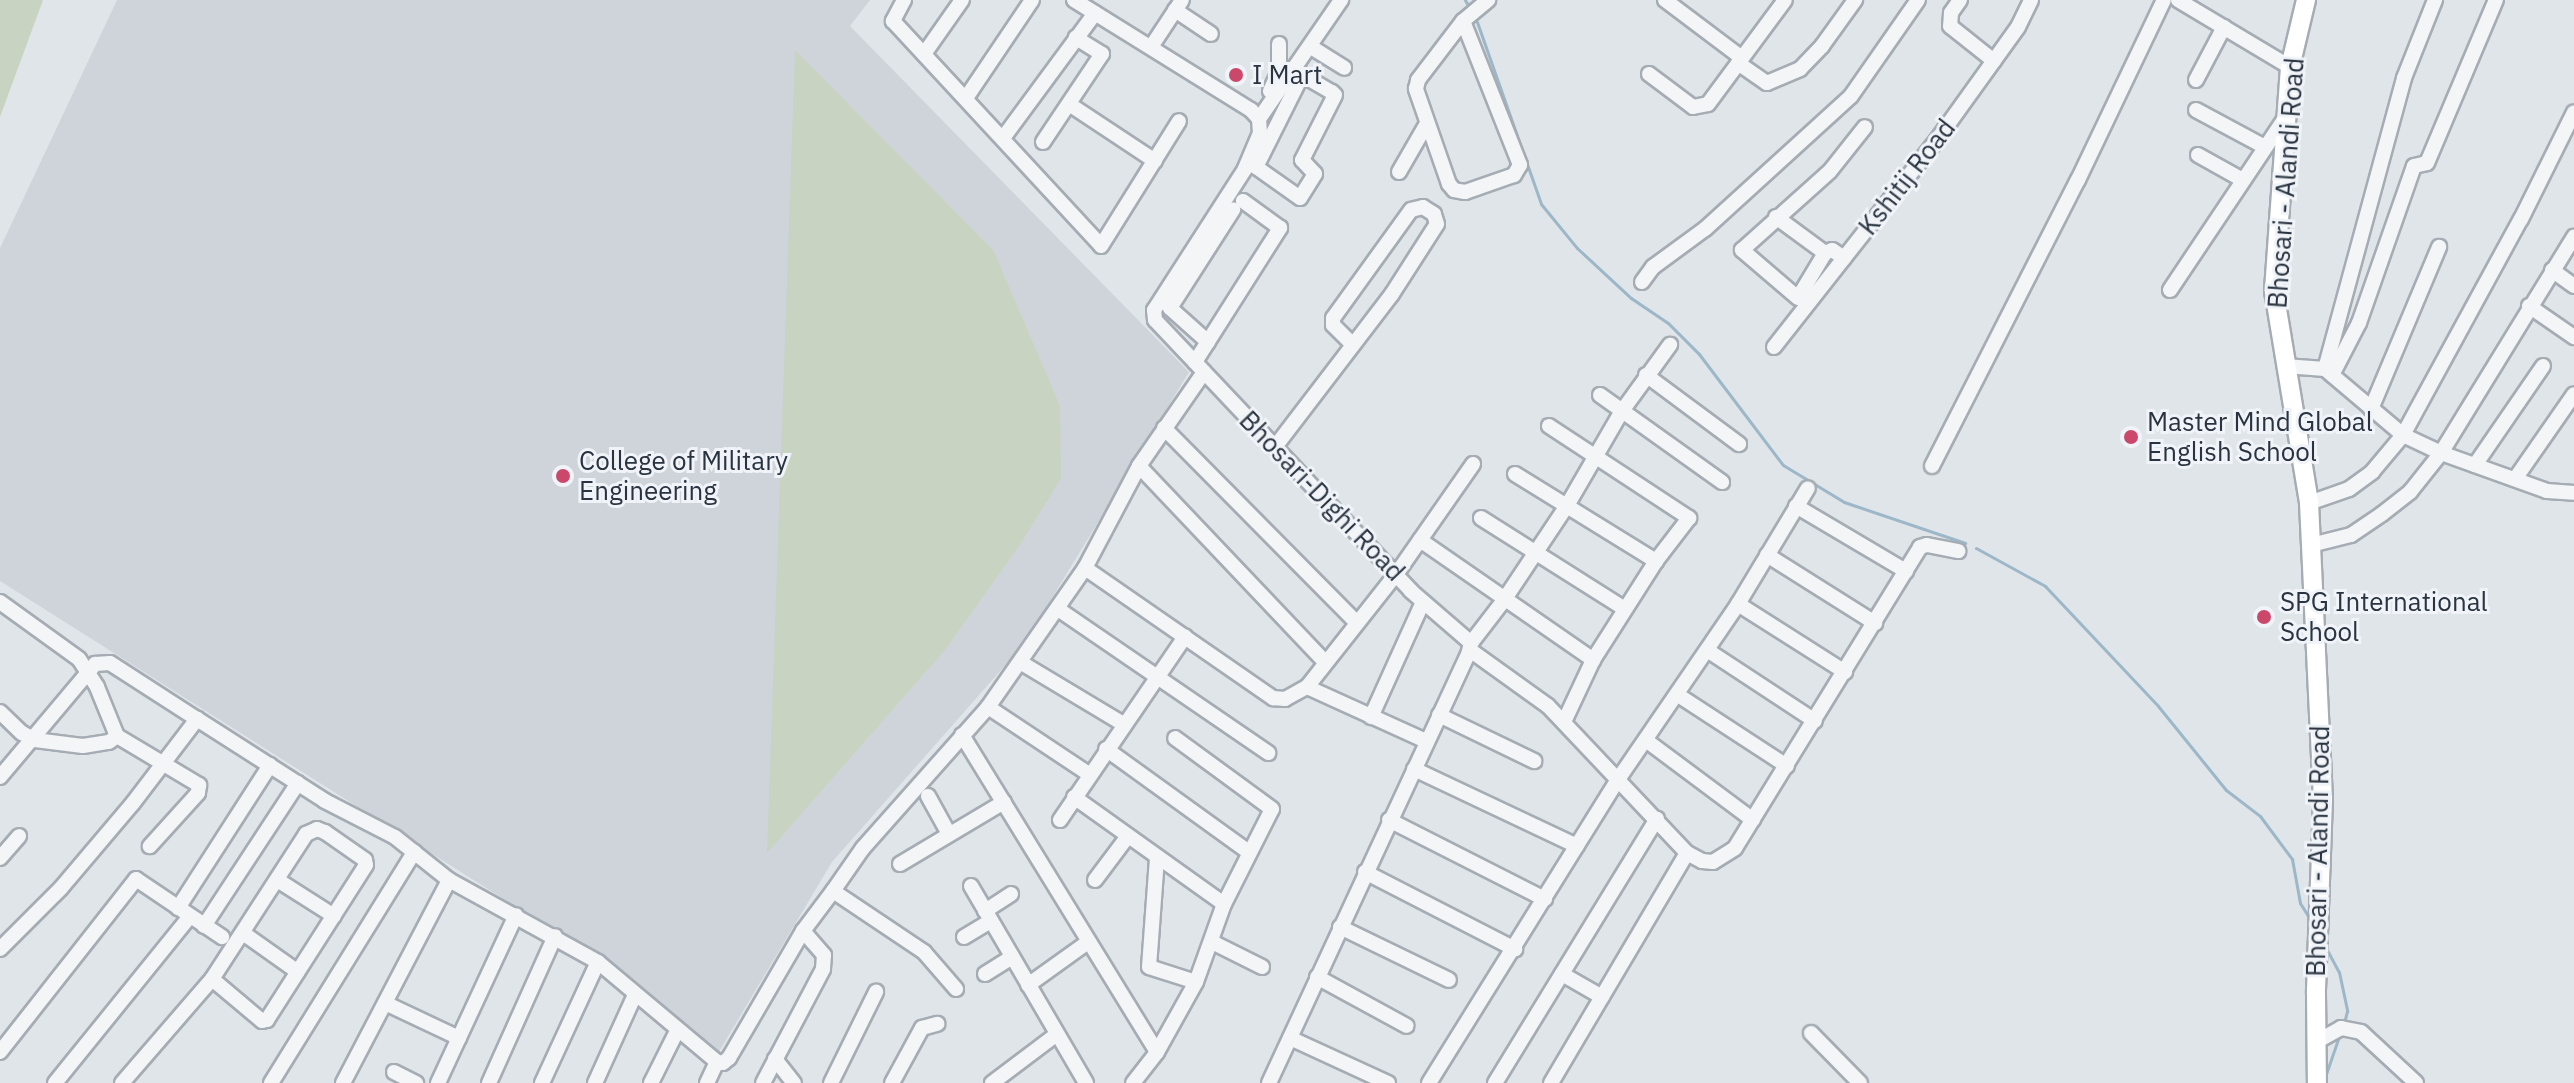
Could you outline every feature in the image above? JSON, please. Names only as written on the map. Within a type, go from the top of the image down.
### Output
[{"type":"main road","name":"Bhosari - Alandi Road","points":[[2306,0],[2290,67],[2274,291],[2285,366],[2300,428],[2309,503],[2323,799],[2317,1083]]},
{"type":"street","points":[[904,0],[893,21],[1101,246],[1179,121]]},
{"type":"street","points":[[924,54],[962,0]]},
{"type":"street","points":[[966,98],[1032,0]]},
{"type":"street","points":[[1074,0],[1235,100],[1259,119],[1298,72]]},
{"type":"street","points":[[1298,72],[1335,95],[1302,160],[1315,174],[1300,198],[1256,167],[1298,72],[1341,0]]},
{"type":"street","points":[[1463,21],[1520,165],[1518,171],[1465,192],[1454,190],[1426,125],[1418,103],[1418,80],[1463,21],[1488,0]]},
{"type":"street","points":[[1665,0],[1767,83],[1800,69],[1822,46],[1855,0]]},
{"type":"street","points":[[1649,74],[1699,108],[1708,104],[1785,0]]},
{"type":"street","points":[[1642,282],[1653,267],[1705,229],[1851,96],[1918,0]]},
{"type":"street","points":[[1960,0],[1951,13],[1950,26],[1994,61]]},
{"type":"street","name":"Kshitij Road","points":[[1774,347],[1939,137],[1994,61],[2031,0]]},
{"type":"street","points":[[1932,466],[2078,180],[2164,0]]},
{"type":"street","points":[[2178,0],[2290,67]]},
{"type":"street","points":[[2328,372],[2404,78],[2435,0]]},
{"type":"street","points":[[2328,372],[2359,323],[2414,166],[2427,163],[2496,0]]},
{"type":"street","points":[[1151,47],[1178,5],[1211,34]]},
{"type":"street","points":[[1003,138],[1095,13]]},
{"type":"street","points":[[2196,80],[2224,27]]},
{"type":"street","points":[[1043,142],[1102,54],[1076,38]]},
{"type":"street","points":[[1235,100],[1241,94],[1264,104],[1279,72],[1279,44]]},
{"type":"street","points":[[1311,47],[1344,68]]},
{"type":"street","points":[[1069,104],[1155,161]]},
{"type":"street","points":[[2196,110],[2265,147]]},
{"type":"street","points":[[2309,503],[2349,489],[2372,472],[2403,435],[2521,219],[2574,112]]},
{"type":"street","points":[[2170,290],[2285,118]]},
{"type":"street","name":"Bhosari-Dighi Road","points":[[1259,119],[1260,133],[1245,169],[1154,310],[1155,320],[1423,602],[1470,647],[1548,706],[1687,853]]},
{"type":"street","points":[[1399,172],[1426,125]]},
{"type":"street","points":[[1844,258],[1832,250],[1825,253],[1802,295],[1794,296],[1742,250],[1830,171],[1865,127]]},
{"type":"street","points":[[2198,155],[2243,180]]},
{"type":"street","points":[[0,777],[35,740],[88,671],[95,664],[110,663],[298,783],[395,837],[449,880],[598,962],[677,1031],[717,1062],[723,1063],[729,1058],[803,931],[863,848],[988,707],[1085,568],[1139,466],[1199,367],[1208,342],[1280,228],[1238,206],[1170,308],[1208,342]]},
{"type":"street","points":[[1275,447],[1353,345],[1392,294],[1437,224],[1434,214],[1423,207],[1411,210],[1333,318],[1333,325],[1353,345]]},
{"type":"street","points":[[1776,217],[1825,253]]},
{"type":"street","points":[[2311,545],[2351,535],[2410,492],[2441,453],[2574,237]]},
{"type":"street","points":[[2371,409],[2439,247]]},
{"type":"street","points":[[2552,270],[2574,286]]},
{"type":"street","points":[[2529,306],[2574,337]]},
{"type":"street","points":[[1269,1083],[1470,647],[1568,504],[1622,411],[1670,345]]},
{"type":"street","points":[[2285,366],[2328,372],[2403,435],[2441,453],[2547,491],[2574,493]]},
{"type":"street","points":[[2475,465],[2543,366]]},
{"type":"street","points":[[1646,375],[1739,444]]},
{"type":"street","points":[[2515,479],[2574,394]]},
{"type":"street","points":[[1600,395],[1722,482]]},
{"type":"street","points":[[1549,426],[1689,518],[1656,561],[1593,660],[1564,722]]},
{"type":"street","points":[[1164,428],[1357,623]]},
{"type":"street","points":[[1085,568],[1273,698],[1285,699],[1307,687],[1324,661],[1397,573],[1473,464]]},
{"type":"street","points":[[1139,466],[1324,661]]},
{"type":"street","points":[[1515,474],[1656,561]]},
{"type":"street","points":[[1429,1083],[1619,778],[1738,604],[1808,488]]},
{"type":"street","points":[[1796,506],[1906,571]]},
{"type":"street","points":[[1481,518],[1625,609]]},
{"type":"street","points":[[1420,540],[1593,660]]},
{"type":"street","points":[[1551,1083],[1687,853],[1702,861],[1724,857],[1735,848],[1923,545],[1958,551]]},
{"type":"street","points":[[1767,555],[1875,623]]},
{"type":"street","points":[[0,602],[59,642],[88,671],[117,736],[199,785],[198,793],[150,846]]},
{"type":"street","points":[[1371,717],[1423,602]]},
{"type":"street","points":[[1738,604],[1845,672]]},
{"type":"street","points":[[1058,609],[1268,753]]},
{"type":"street","points":[[1060,820],[1185,637]]},
{"type":"street","points":[[1707,650],[1815,721]]},
{"type":"street","points":[[1020,662],[1123,724]]},
{"type":"street","points":[[1307,687],[1426,741]]},
{"type":"street","points":[[1678,695],[1787,766]]},
{"type":"street","points":[[988,707],[1089,774]]},
{"type":"street","points":[[0,712],[22,733],[35,740],[83,746],[109,742],[117,736]]},
{"type":"street","points":[[1439,715],[1534,761]]},
{"type":"street","points":[[0,949],[61,888],[164,764],[197,719]]},
{"type":"street","points":[[962,735],[1157,1052]]},
{"type":"street","points":[[1133,1083],[1157,1052],[1196,982],[1224,904],[1272,809],[1175,738]]},
{"type":"street","points":[[1647,741],[1753,820]]},
{"type":"street","points":[[1106,749],[1249,852]]},
{"type":"street","points":[[55,1083],[184,912],[270,765]]},
{"type":"street","points":[[1414,769],[1577,846]]},
{"type":"street","points":[[204,926],[298,783]]},
{"type":"street","points":[[928,796],[949,834]]},
{"type":"street","points":[[1074,797],[1224,904]]},
{"type":"street","points":[[900,864],[1004,802]]},
{"type":"street","points":[[1495,1083],[1657,819]]},
{"type":"street","points":[[1389,820],[1545,899]]},
{"type":"street","points":[[122,1083],[212,979],[279,881],[306,834],[317,829],[325,832],[366,862],[265,1022],[212,979]]},
{"type":"street","points":[[0,858],[19,836]]},
{"type":"street","points":[[1095,880],[1128,836]]},
{"type":"street","points":[[271,1083],[414,852]]},
{"type":"street","points":[[1157,858],[1149,967],[1196,982]]},
{"type":"street","points":[[1365,872],[1515,949]]},
{"type":"street","points":[[0,1052],[136,879],[222,937]]},
{"type":"street","points":[[343,1083],[449,880]]},
{"type":"street","points":[[279,881],[334,916]]},
{"type":"street","points":[[971,886],[1086,1083]]},
{"type":"street","points":[[833,891],[924,952],[956,989]]},
{"type":"street","points":[[964,937],[1011,894]]},
{"type":"street","points":[[438,1083],[516,915]]},
{"type":"street","points":[[1340,927],[1449,980]]},
{"type":"street","points":[[763,1083],[826,961],[803,931]]},
{"type":"street","points":[[243,933],[298,972]]},
{"type":"street","points":[[489,1083],[555,936]]},
{"type":"street","points":[[1028,985],[1088,942]]},
{"type":"street","points":[[1212,942],[1262,967]]},
{"type":"street","points":[[985,974],[1012,957]]},
{"type":"street","points":[[542,1083],[598,962]]},
{"type":"street","points":[[1562,974],[1602,997]]},
{"type":"street","points":[[1317,977],[1407,1026]]},
{"type":"street","points":[[831,1083],[876,992]]},
{"type":"street","points":[[595,1083],[635,995]]},
{"type":"street","points":[[385,1003],[459,1038]]},
{"type":"street","points":[[892,1083],[922,1028],[937,1024]]},
{"type":"street","points":[[2316,1042],[2341,1028],[2361,1032],[2416,1083]]},
{"type":"street","points":[[651,1083],[677,1031]]},
{"type":"street","points":[[1811,1033],[1860,1083]]},
{"type":"street","points":[[992,1083],[1057,1034]]},
{"type":"street","points":[[1290,1038],[1388,1083]]},
{"type":"street","points":[[775,1059],[794,1083]]},
{"type":"street","points":[[707,1083],[717,1062]]},
{"type":"street","points":[[394,1072],[416,1083]]},
{"type":"shaded area","name":"College of Military Engineering","points":[[117,0],[870,0],[850,26],[1189,372],[1024,644],[832,862],[717,1055],[589,953],[0,581],[0,248]]},
{"type":"green space","points":[[0,0],[43,0],[0,117]]},
{"type":"green space","points":[[795,50],[993,250],[1060,406],[1061,478],[1021,543],[945,650],[767,853]]},
{"type":"waterway","points":[[1465,0],[1468,5]]},
{"type":"waterway","points":[[1477,22],[1541,204],[1577,248],[1631,298],[1668,323],[1699,354],[1783,465],[1844,502],[1965,543]]},
{"type":"waterway","points":[[1976,548],[2045,586],[2158,706],[2226,790],[2260,816],[2292,859],[2300,903],[2310,919]]},
{"type":"waterway","points":[[2326,948],[2339,972],[2347,1011],[2345,1019]]},
{"type":"waterway","points":[[2326,1074],[2339,1037]]},
{"type":"place","name":"I Mart","points":[[1236,75]]},
{"type":"place","name":"Master Mind Global English School","points":[[2131,437]]},
{"type":"place","name":"College of Military Engineering","points":[[563,476]]},
{"type":"place","name":"SPG International School","points":[[2264,617]]}]
